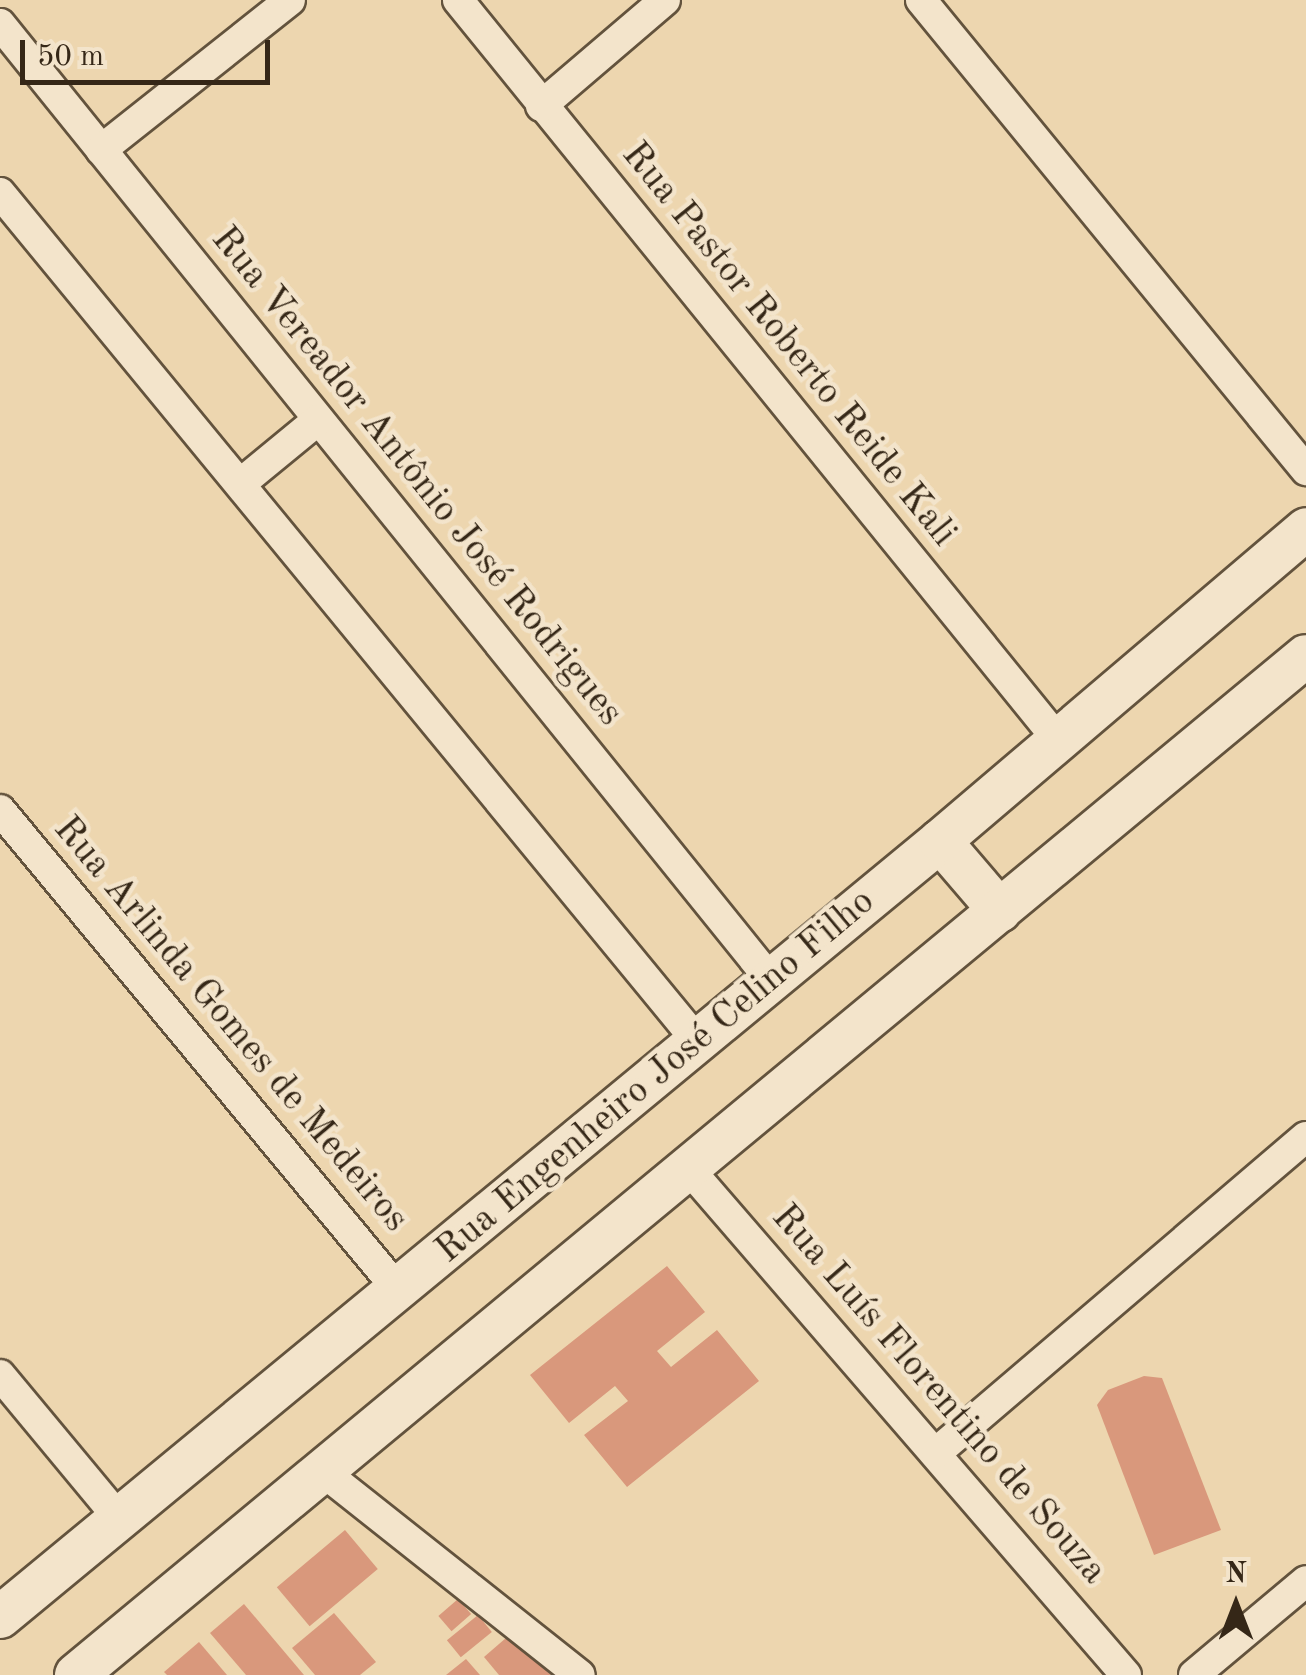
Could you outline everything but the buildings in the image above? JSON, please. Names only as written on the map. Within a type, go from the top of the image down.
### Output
[{"type":"street","points":[[101,150],[290,0]]},
{"type":"street","name":"Rua Pastor Roberto Reide Kali","points":[[458,0],[1058,740]]},
{"type":"street","points":[[541,106],[665,0]]},
{"type":"street","points":[[921,0],[1306,470]]},
{"type":"street","name":"Rua Vereador Antônio José Rodrigues","points":[[0,24],[770,979]]},
{"type":"street","points":[[0,193],[698,1042]]},
{"type":"street","points":[[240,484],[318,420]]},
{"type":"street","name":"Rua Engenheiro José Celino Filho","points":[[0,1617],[940,841],[1306,530]]},
{"type":"street","points":[[76,1675],[1306,656]]},
{"type":"street","name":"Rua Arlinda Gomes de Medeiros","points":[[0,810],[399,1291]]},
{"type":"street","points":[[940,841],[1000,911]]},
{"type":"street","points":[[938,1452],[1306,1138]]},
{"type":"street","name":"Rua Luís Florentino de Souza","points":[[688,1168],[938,1452],[1126,1675]]},
{"type":"street","points":[[0,1375],[118,1517]]},
{"type":"street","points":[[321,1470],[580,1675]]},
{"type":"street","points":[[1194,1675],[1306,1581]]}]
